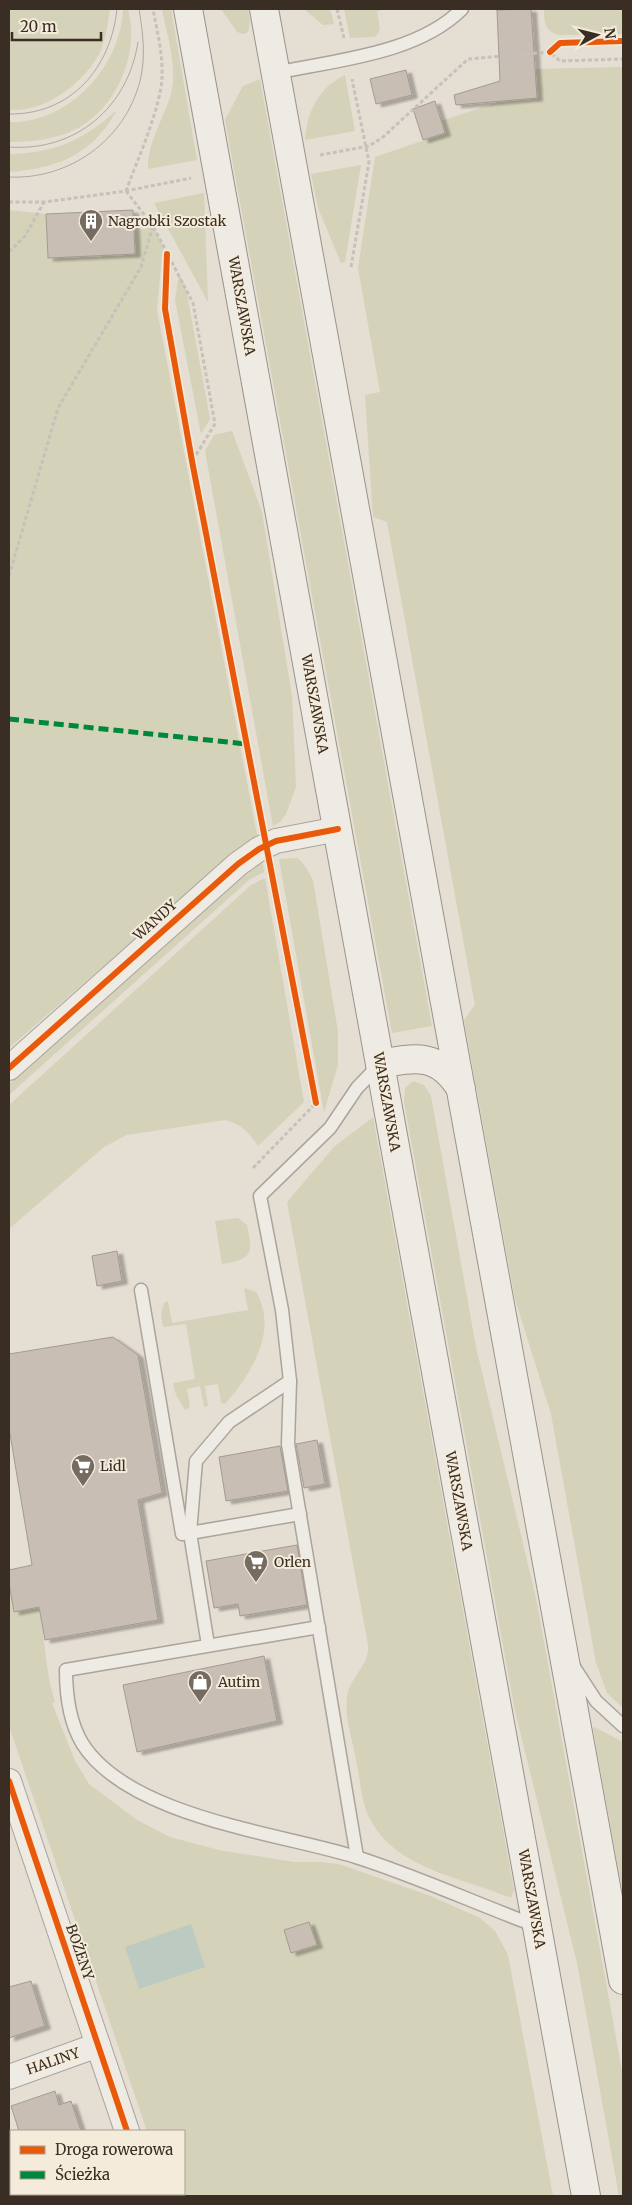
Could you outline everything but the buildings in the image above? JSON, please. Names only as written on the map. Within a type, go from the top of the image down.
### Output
[{"type":"main road","name":"WARSZAWSKA","points":[[188,9],[586,2196]]},
{"type":"main road","points":[[264,9],[623,1980]]},
{"type":"main road","points":[[380,1064],[414,1058],[429,1060],[449,1071],[461,1089]]},
{"type":"street","name":"WANDY","points":[[9,1068],[238,864],[276,841],[338,828]]},
{"type":"street","name":"BOŻENY","points":[[9,1781],[128,2130]]},
{"type":"street","name":"HALINY","points":[[9,2077],[98,2045]]},
{"type":"lane","points":[[276,73],[400,45],[427,35],[462,9]]},
{"type":"lane","points":[[357,1857],[288,1444],[290,1381],[282,1310],[260,1196],[330,1128],[357,1088],[380,1064]]},
{"type":"lane","points":[[141,1290],[182,1534],[300,1514]]},
{"type":"lane","points":[[208,1645],[190,1533],[196,1461],[229,1422],[290,1381]]},
{"type":"lane","points":[[319,1627],[66,1670],[66,1700],[83,1744],[110,1773],[134,1788],[198,1815],[357,1857],[526,1922],[534,1932],[541,1947]]},
{"type":"lane","points":[[560,1636],[587,1688],[606,1712],[623,1726]]},
{"type":"path","points":[[126,191],[158,99],[162,79],[162,56],[153,9]]},
{"type":"path","points":[[337,9],[369,162],[351,267]]},
{"type":"path","points":[[315,156],[366,147],[383,138],[468,58],[552,50],[560,62],[623,59]]},
{"type":"path","points":[[9,202],[44,202],[126,191],[195,178]]},
{"type":"path","points":[[126,191],[152,226],[193,303],[216,424],[192,460]]},
{"type":"path","points":[[9,252],[25,236],[44,202]]},
{"type":"path","points":[[9,576],[58,408],[141,267],[152,226]]},
{"type":"path","points":[[167,254],[165,309],[192,460],[316,1103]]},
{"type":"shaded area","points":[[9,9],[110,9],[106,35],[101,50],[85,73],[75,84],[50,101],[23,110],[9,110]]},
{"type":"shaded area","points":[[123,9],[128,9],[131,27],[126,65],[119,83],[109,100],[97,114],[82,126],[65,134],[24,142],[9,142],[9,122],[31,120],[52,113],[71,102],[88,88],[102,70],[113,51],[120,30]]},
{"type":"shaded area","points":[[162,9],[171,9],[197,160],[148,169],[150,150],[168,103],[173,84],[173,62]]},
{"type":"shaded area","points":[[221,9],[248,9],[250,21],[248,32],[244,34],[237,32]]},
{"type":"shaded area","points":[[304,9],[330,9],[334,24],[323,25]]},
{"type":"shaded area","points":[[344,9],[388,9],[377,11],[380,30],[375,37],[350,38]]},
{"type":"shaded area","points":[[544,9],[623,9],[623,34],[559,35],[550,31],[546,25]]},
{"type":"shaded area","points":[[623,67],[623,1708],[607,1693],[596,1663],[551,1414],[515,1299],[464,1020],[475,1005],[387,522],[373,517],[365,395],[380,392],[358,268],[375,157],[445,133],[441,121],[501,101],[537,98],[535,69]]},
{"type":"shaded area","points":[[345,75],[355,131],[305,140],[308,120],[316,102],[328,87]]},
{"type":"shaded area","points":[[260,79],[432,1026],[392,1033],[225,120],[243,86]]},
{"type":"shaded area","points":[[117,110],[96,138],[72,156],[43,167],[9,172],[9,154],[41,151],[68,143],[92,130]]},
{"type":"shaded area","points":[[361,165],[345,262],[341,263],[318,208],[311,174]]},
{"type":"shaded area","points":[[204,193],[208,302],[154,203]]},
{"type":"shaded area","points":[[9,210],[46,214],[48,258],[134,254],[134,230],[153,226],[163,245],[157,310],[258,840],[157,920],[9,1048]]},
{"type":"shaded area","points":[[179,274],[186,288],[210,419],[201,434],[175,300]]},
{"type":"shaded area","points":[[232,431],[262,512],[292,696],[296,787],[286,814],[280,822],[273,826],[205,451],[214,435]]},
{"type":"shaded area","points":[[298,858],[313,880],[338,1032],[338,1065],[324,1112],[279,859]]},
{"type":"shaded area","points":[[262,860],[264,872],[249,880],[9,1095],[9,1084],[246,869]]},
{"type":"shaded area","points":[[265,878],[304,1102],[258,1146],[244,1129],[225,1120],[127,1135],[104,1147],[9,1229],[9,1105],[251,885]]},
{"type":"shaded area","points":[[413,1081],[424,1085],[431,1096],[476,1347],[536,1598],[623,2076],[623,2196],[619,2196],[577,1963],[515,1711],[404,1102],[405,1088]]},
{"type":"shaded area","points":[[373,1117],[514,1890],[511,1898],[428,1868],[408,1858],[391,1846],[377,1830],[366,1810],[348,1722],[347,1697],[352,1683],[366,1659],[368,1645],[287,1202],[334,1147]]},
{"type":"shaded area","points":[[238,1218],[247,1225],[250,1249],[248,1254],[240,1260],[222,1264],[215,1221]]},
{"type":"shaded area","points":[[244,1288],[256,1292],[265,1322],[259,1351],[252,1366],[225,1404],[221,1403],[218,1384],[205,1386],[208,1406],[204,1407],[200,1386],[187,1389],[190,1407],[185,1410],[176,1395],[173,1383],[195,1379],[186,1324],[163,1327],[161,1314],[164,1303],[168,1301],[172,1323],[248,1310]]},
{"type":"shaded area","points":[[9,1583],[14,1612],[39,1607],[49,1678],[55,1702],[52,1703],[75,1761],[89,1784],[137,1820],[170,1837],[219,1850],[294,1862],[339,1864],[428,1895],[480,1918],[495,1931],[508,1955],[553,2196],[168,2196],[185,2195],[185,2130],[147,2130],[9,1726]]},
{"type":"shaded area","points":[[594,1727],[623,1742],[623,1895],[593,1729]]},
{"type":"shaded area","points":[[191,1924],[205,1967],[139,1989],[125,1947]]},
{"type":"tram line","points":[[9,114],[31,112],[51,106],[69,97],[84,84],[97,68],[106,50],[113,30],[117,9]]},
{"type":"tram line","points":[[9,177],[53,172],[73,164],[108,138],[122,121],[133,102],[142,72],[143,45],[139,9]]},
{"type":"tram line","points":[[9,147],[33,147],[56,142],[76,133],[95,121],[110,106],[123,87],[132,66],[138,42]]},
{"type":"marked path","points":[[9,719],[246,744]]},
{"type":"cycle path","points":[[550,52],[560,43],[623,41]]},
{"type":"cycle path","points":[[167,254],[165,309],[192,461],[316,1103]]},
{"type":"cycle path","points":[[9,1068],[238,864],[259,849],[276,841],[338,829]]},
{"type":"cycle path","points":[[9,1781],[127,2130]]},
{"type":"place","name":"Nagrobki Szostak","points":[[91,242]]},
{"type":"place","name":"Lidl","points":[[83,1487]]},
{"type":"place","name":"Orlen","points":[[256,1583]]},
{"type":"place","name":"Autim","points":[[200,1703]]}]
